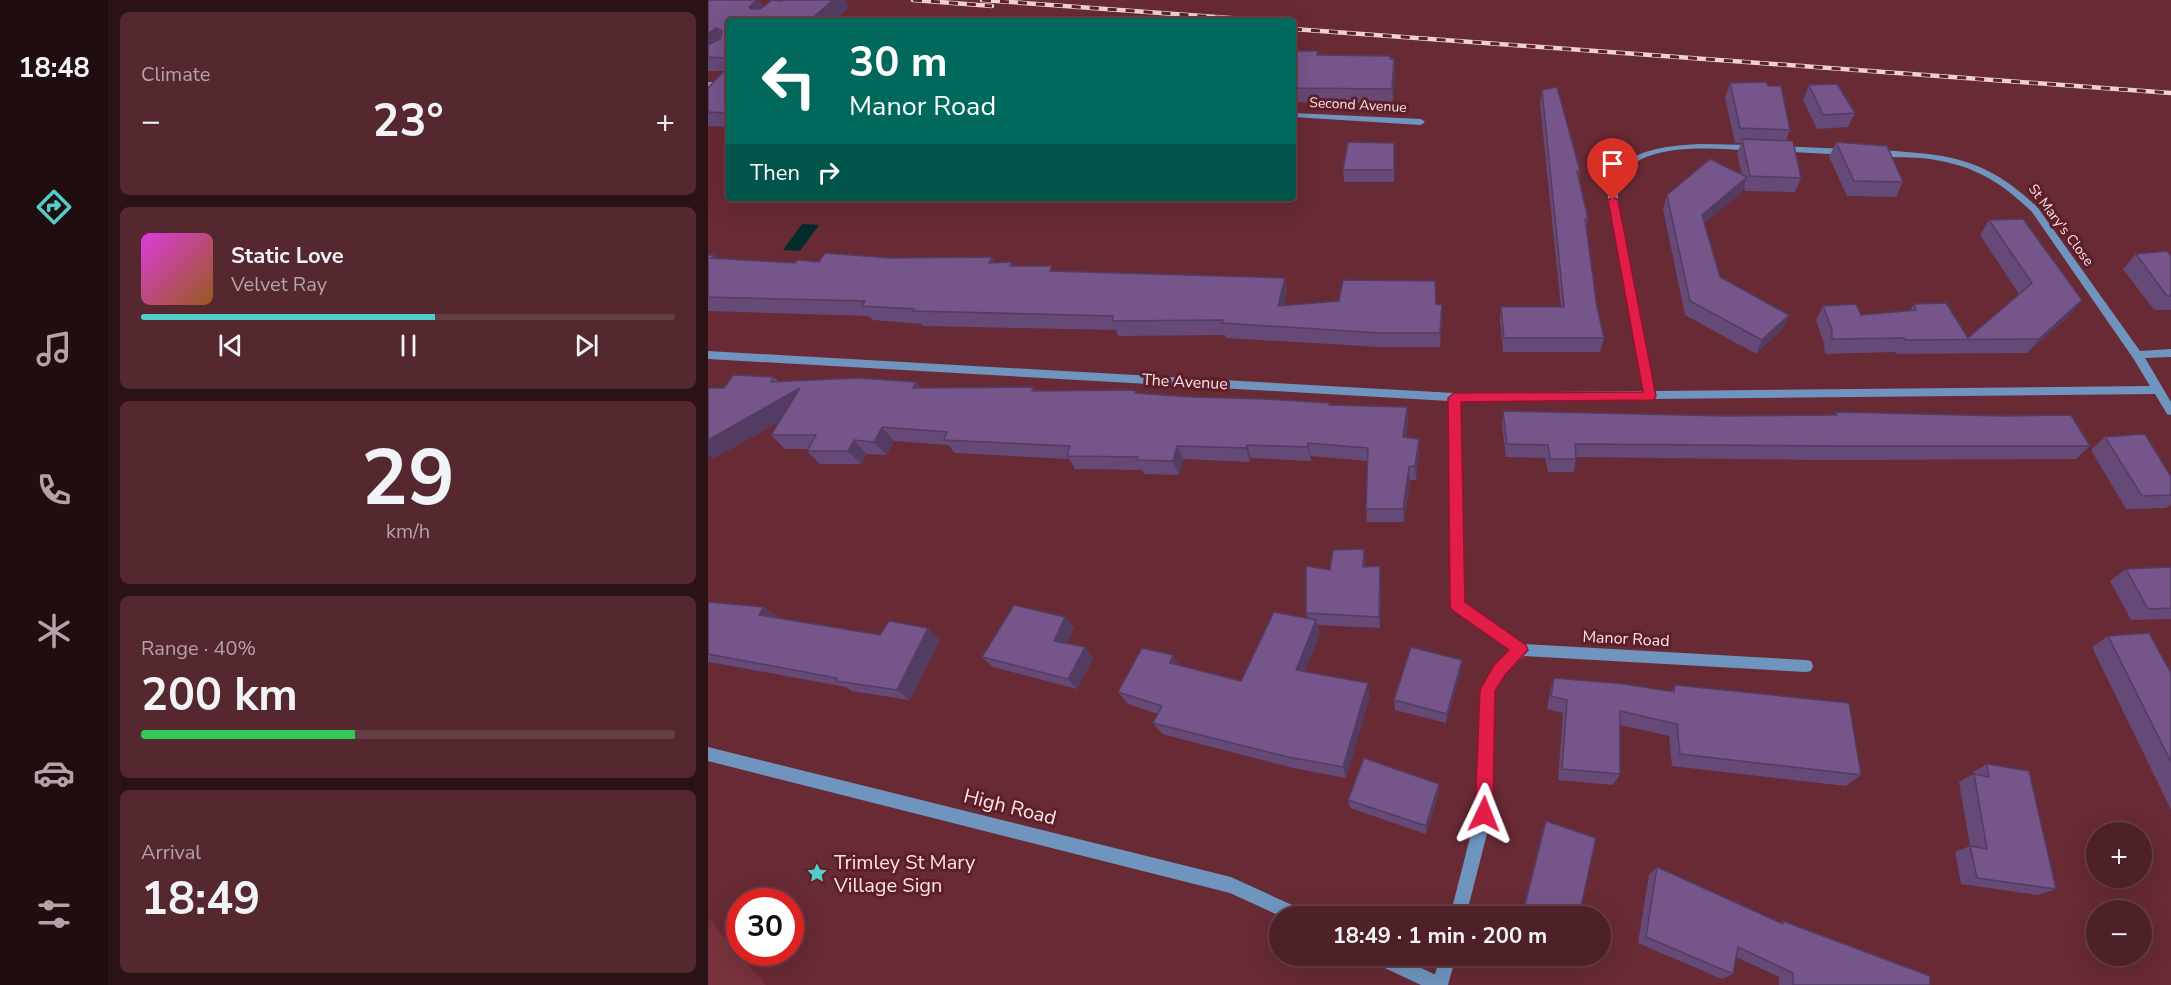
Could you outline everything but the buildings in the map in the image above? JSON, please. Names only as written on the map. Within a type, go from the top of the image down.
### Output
[{"type":"street","points":[[708,84],[726,86]]},
{"type":"street","name":"Second Avenue","points":[[1296,115],[1421,122]]},
{"type":"street","points":[[1650,396],[1613,200],[1614,182],[1624,169],[1636,159],[1653,151],[1672,147],[1860,153]]},
{"type":"street","name":"St Mary's Close","points":[[1872,153],[1929,155],[1956,160],[1995,176],[2017,190],[2035,210],[2137,355],[2171,411]]},
{"type":"street","points":[[2137,355],[2171,353]]},
{"type":"street","name":"The Avenue","points":[[708,356],[1454,398]]},
{"type":"street","points":[[1461,906],[1484,814],[1488,690],[1499,670],[1521,650],[1458,606],[1454,398],[2159,390]]},
{"type":"street","name":"Manor Road","points":[[1521,650],[1806,666]]},
{"type":"street","name":"High Road","points":[[708,754],[1231,885],[1276,906]]},
{"type":"street","points":[[1399,966],[1440,985],[1445,966]]},
{"type":"shaded area","points":[[708,918],[726,939],[726,966],[750,966],[766,985],[708,985]]},
{"type":"water","points":[[802,224],[819,225],[800,251],[783,250]]},
{"type":"railway","points":[[913,0],[992,6]]},
{"type":"railway","points":[[982,0],[1230,18]]},
{"type":"railway","points":[[1296,29],[2171,93]]},
{"type":"place","name":"Trimley St Mary Village Sign","points":[[817,873]]},
{"type":"route","points":[[1484,814],[1488,690],[1499,670],[1521,650],[1458,606],[1454,398],[1650,396],[1613,200]]}]
